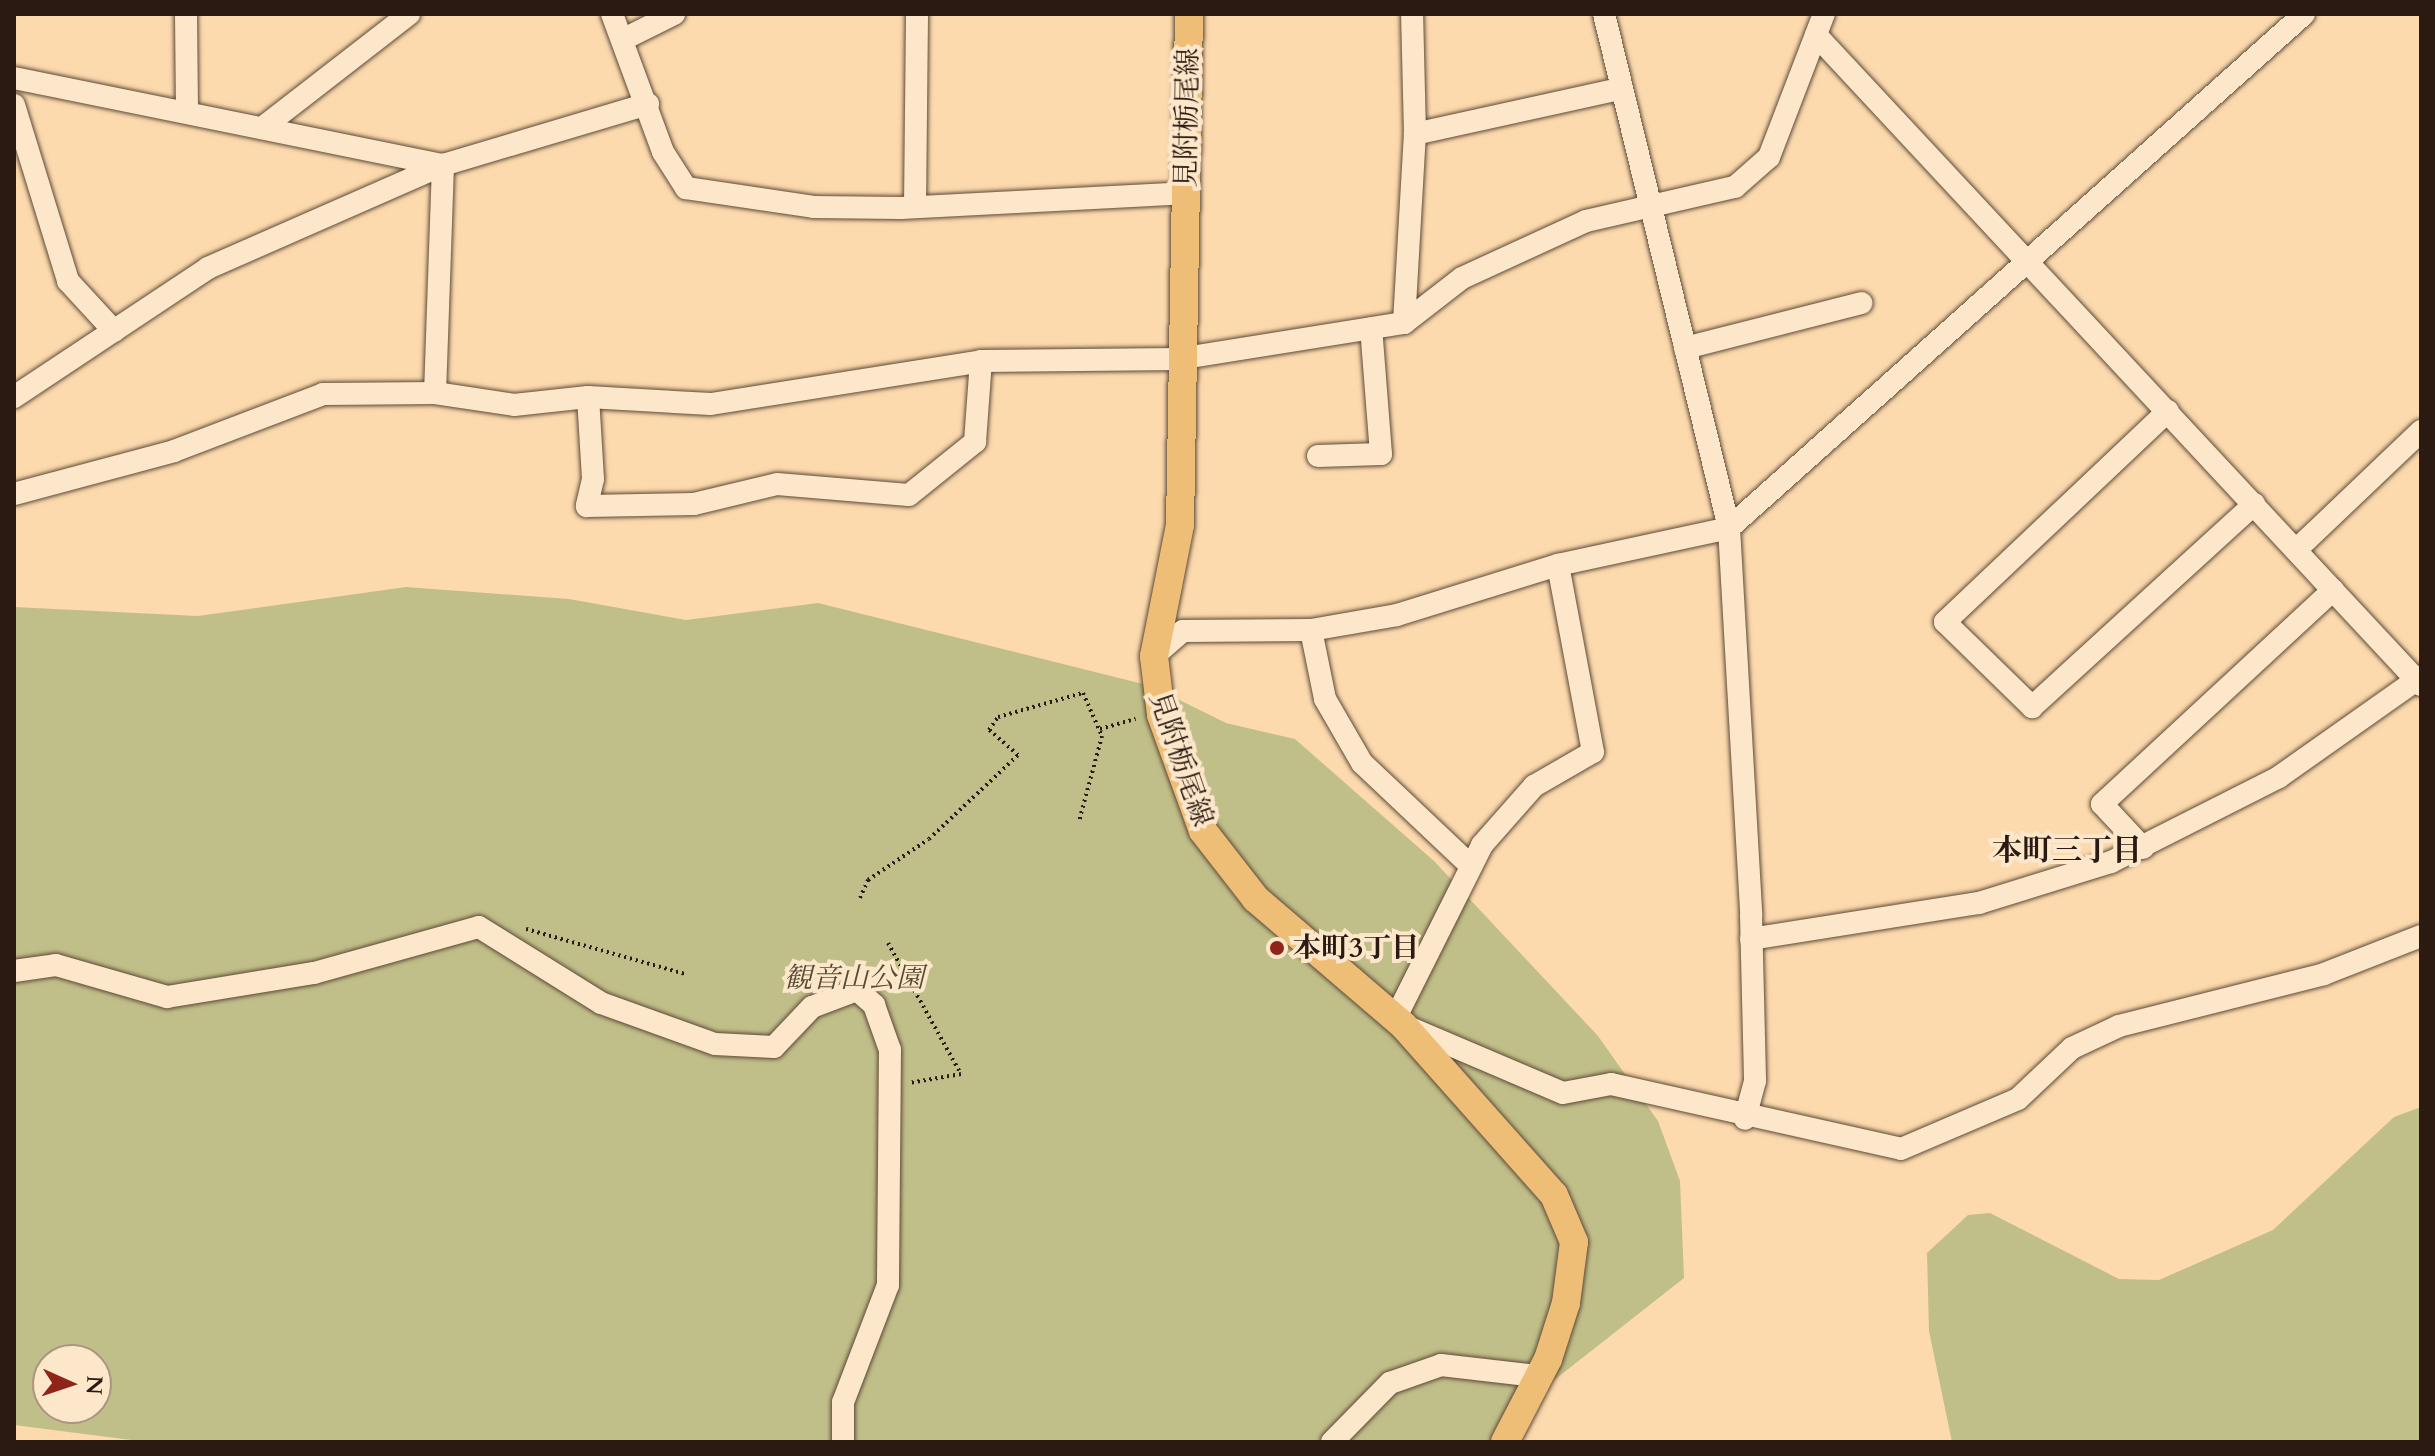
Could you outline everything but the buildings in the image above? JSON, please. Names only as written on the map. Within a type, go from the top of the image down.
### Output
[{"type":"main road","name":"見附栃尾線","points":[[1189,14],[1178,359],[1180,525],[1154,656],[1161,715],[1203,831],[1256,899],[1399,1022],[1554,1195],[1574,1242],[1566,1303],[1505,1442]]},
{"type":"street","points":[[186,14],[187,109]]},
{"type":"street","points":[[266,125],[409,14]]},
{"type":"street","points":[[612,14],[626,38],[663,152],[686,188],[814,207],[915,207],[1185,193]]},
{"type":"street","points":[[626,38],[674,14]]},
{"type":"street","points":[[915,207],[917,14]]},
{"type":"street","points":[[1404,323],[1415,134],[1412,14]]},
{"type":"street","points":[[1604,14],[1729,528],[1751,939],[1755,1081],[1745,1119]]},
{"type":"street","points":[[14,494],[174,451],[323,394],[435,393],[514,405],[588,397],[645,404],[783,398],[981,361],[1178,359],[1404,323],[1462,278],[1586,221],[1735,187],[1769,157],[1824,14]]},
{"type":"street","points":[[1154,656],[1183,631],[1311,630],[1397,615],[1558,565],[1729,528],[2031,262],[2304,14]]},
{"type":"street","points":[[1751,939],[1979,903],[2143,848],[2279,777],[2419,681],[1816,35]]},
{"type":"street","points":[[14,78],[266,125],[443,165]]},
{"type":"street","points":[[1415,134],[1620,89]]},
{"type":"street","points":[[14,397],[208,268],[443,165],[648,104]]},
{"type":"street","points":[[14,105],[68,281],[114,331]]},
{"type":"street","points":[[435,393],[443,165]]},
{"type":"street","points":[[1685,348],[1861,303]]},
{"type":"street","points":[[1318,456],[1381,454],[1371,328]]},
{"type":"street","points":[[588,397],[587,506],[694,504],[777,484],[909,495],[975,442],[981,361]]},
{"type":"street","points":[[2168,411],[1945,622],[2032,707],[2254,504]]},
{"type":"street","points":[[2296,550],[2421,431]]},
{"type":"street","points":[[1558,565],[1593,752],[1534,786],[1471,866],[1399,1022],[1563,1093],[1611,1084],[1745,1119],[1901,1149],[2018,1099],[2072,1048],[2119,1026],[2324,974],[2421,936]]},
{"type":"street","points":[[2143,848],[2102,804],[2333,590]]},
{"type":"street","points":[[1311,630],[1325,699],[1362,763],[1471,866]]},
{"type":"street","points":[[14,971],[56,965],[167,997],[314,973],[479,927],[500,937],[601,1003],[715,1044],[774,1047],[812,1007],[857,990],[880,1017],[891,1084],[888,1285],[843,1402],[843,1442]]},
{"type":"street","points":[[1332,1442],[1390,1383],[1441,1365],[1536,1376]]},
{"type":"path","points":[[860,898],[868,880],[929,839],[1018,755],[989,730],[998,717],[1083,693],[1100,729],[1079,821]]},
{"type":"path","points":[[1100,729],[1161,715]]},
{"type":"path","points":[[500,937],[516,926],[685,974]]},
{"type":"path","points":[[888,943],[961,1074],[891,1084]]},
{"type":"green space","name":"観音山公園","points":[[406,587],[569,599],[686,620],[818,603],[1151,686],[1226,723],[1295,739],[1434,861],[1598,1036],[1658,1121],[1680,1181],[1684,1278],[1553,1381],[1505,1442],[147,1442],[14,1425],[14,607],[198,616]]},
{"type":"green space","points":[[2421,1107],[2421,1442],[1952,1442],[1929,1331],[1927,1253],[1968,1215],[1990,1213],[2119,1279],[2159,1280],[2273,1230],[2394,1117]]},
{"type":"place","name":"本町3丁目","points":[[1277,948]]},
{"type":"district","name":"本町三丁目","points":[[2067,851]]}]
